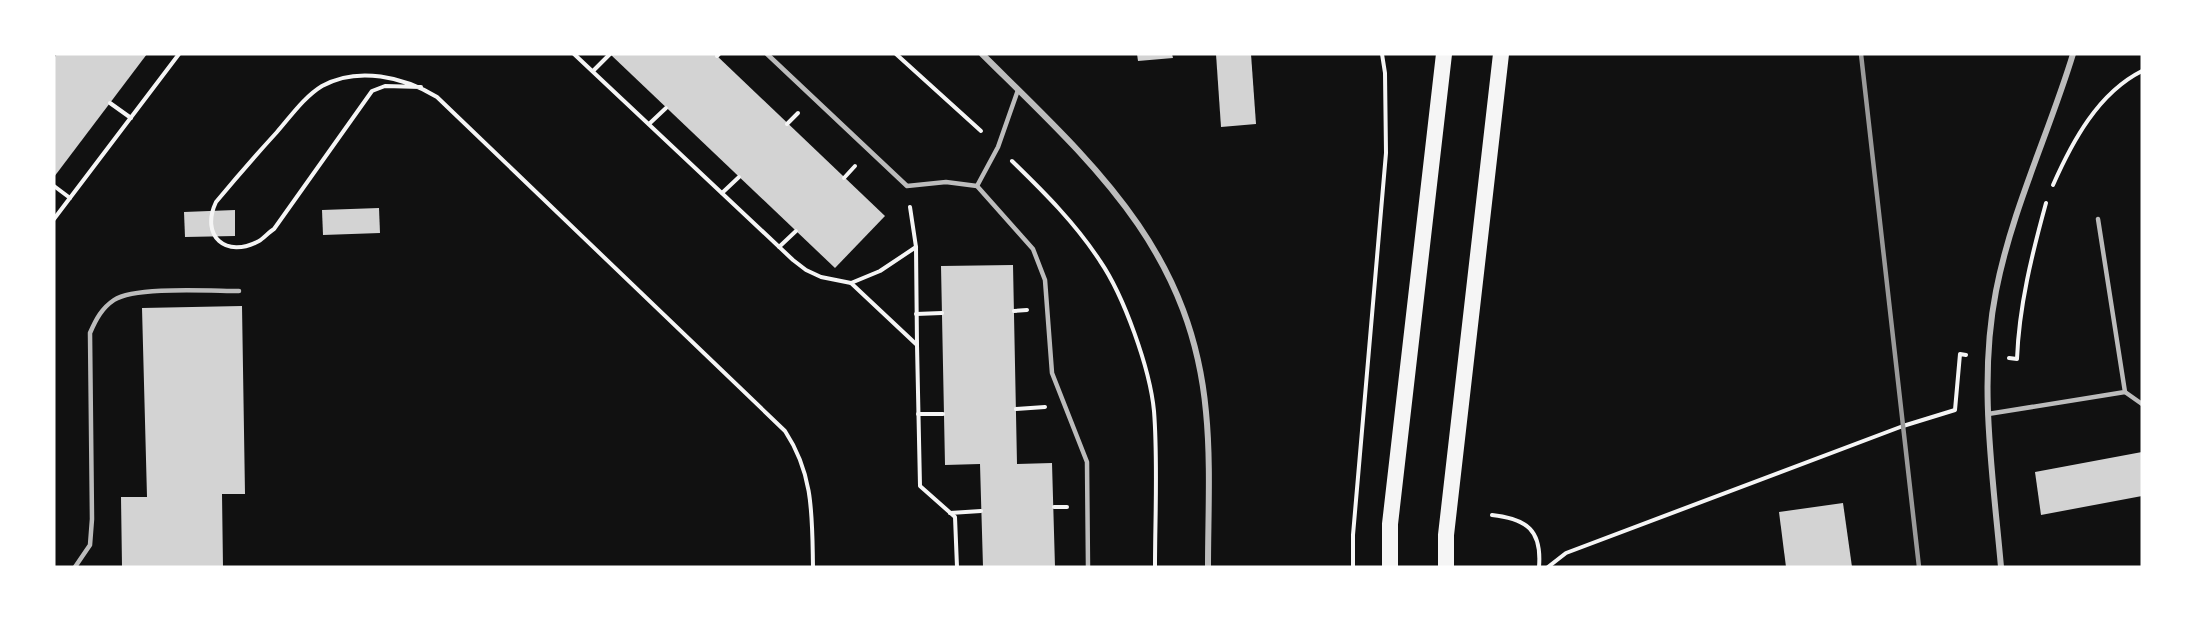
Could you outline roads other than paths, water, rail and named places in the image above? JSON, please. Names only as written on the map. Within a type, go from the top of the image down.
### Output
[{"type":"highway","points":[[1390,567],[1392,512],[1444,54]]},
{"type":"highway","points":[[1446,567],[1448,523],[1501,54]]},
{"type":"street","points":[[982,54],[1113,188],[1146,233],[1169,274],[1196,349],[1206,412],[1208,567]]},
{"type":"street","points":[[2001,567],[1988,414],[1988,357],[1995,292],[2007,244],[2073,54]]},
{"type":"lane","points":[[767,54],[907,186],[946,182],[977,186],[1033,249],[1045,280],[1052,373],[1087,462],[1088,567]]},
{"type":"lane","points":[[977,186],[998,147],[1018,90]]},
{"type":"lane","points":[[2098,219],[2125,392]]},
{"type":"lane","points":[[75,567],[90,545],[92,519],[90,333],[99,313],[116,298],[143,292],[239,291]]},
{"type":"lane","points":[[1988,414],[2125,392],[2142,404]]},
{"type":"railway","points":[[1861,54],[1919,567]]}]
